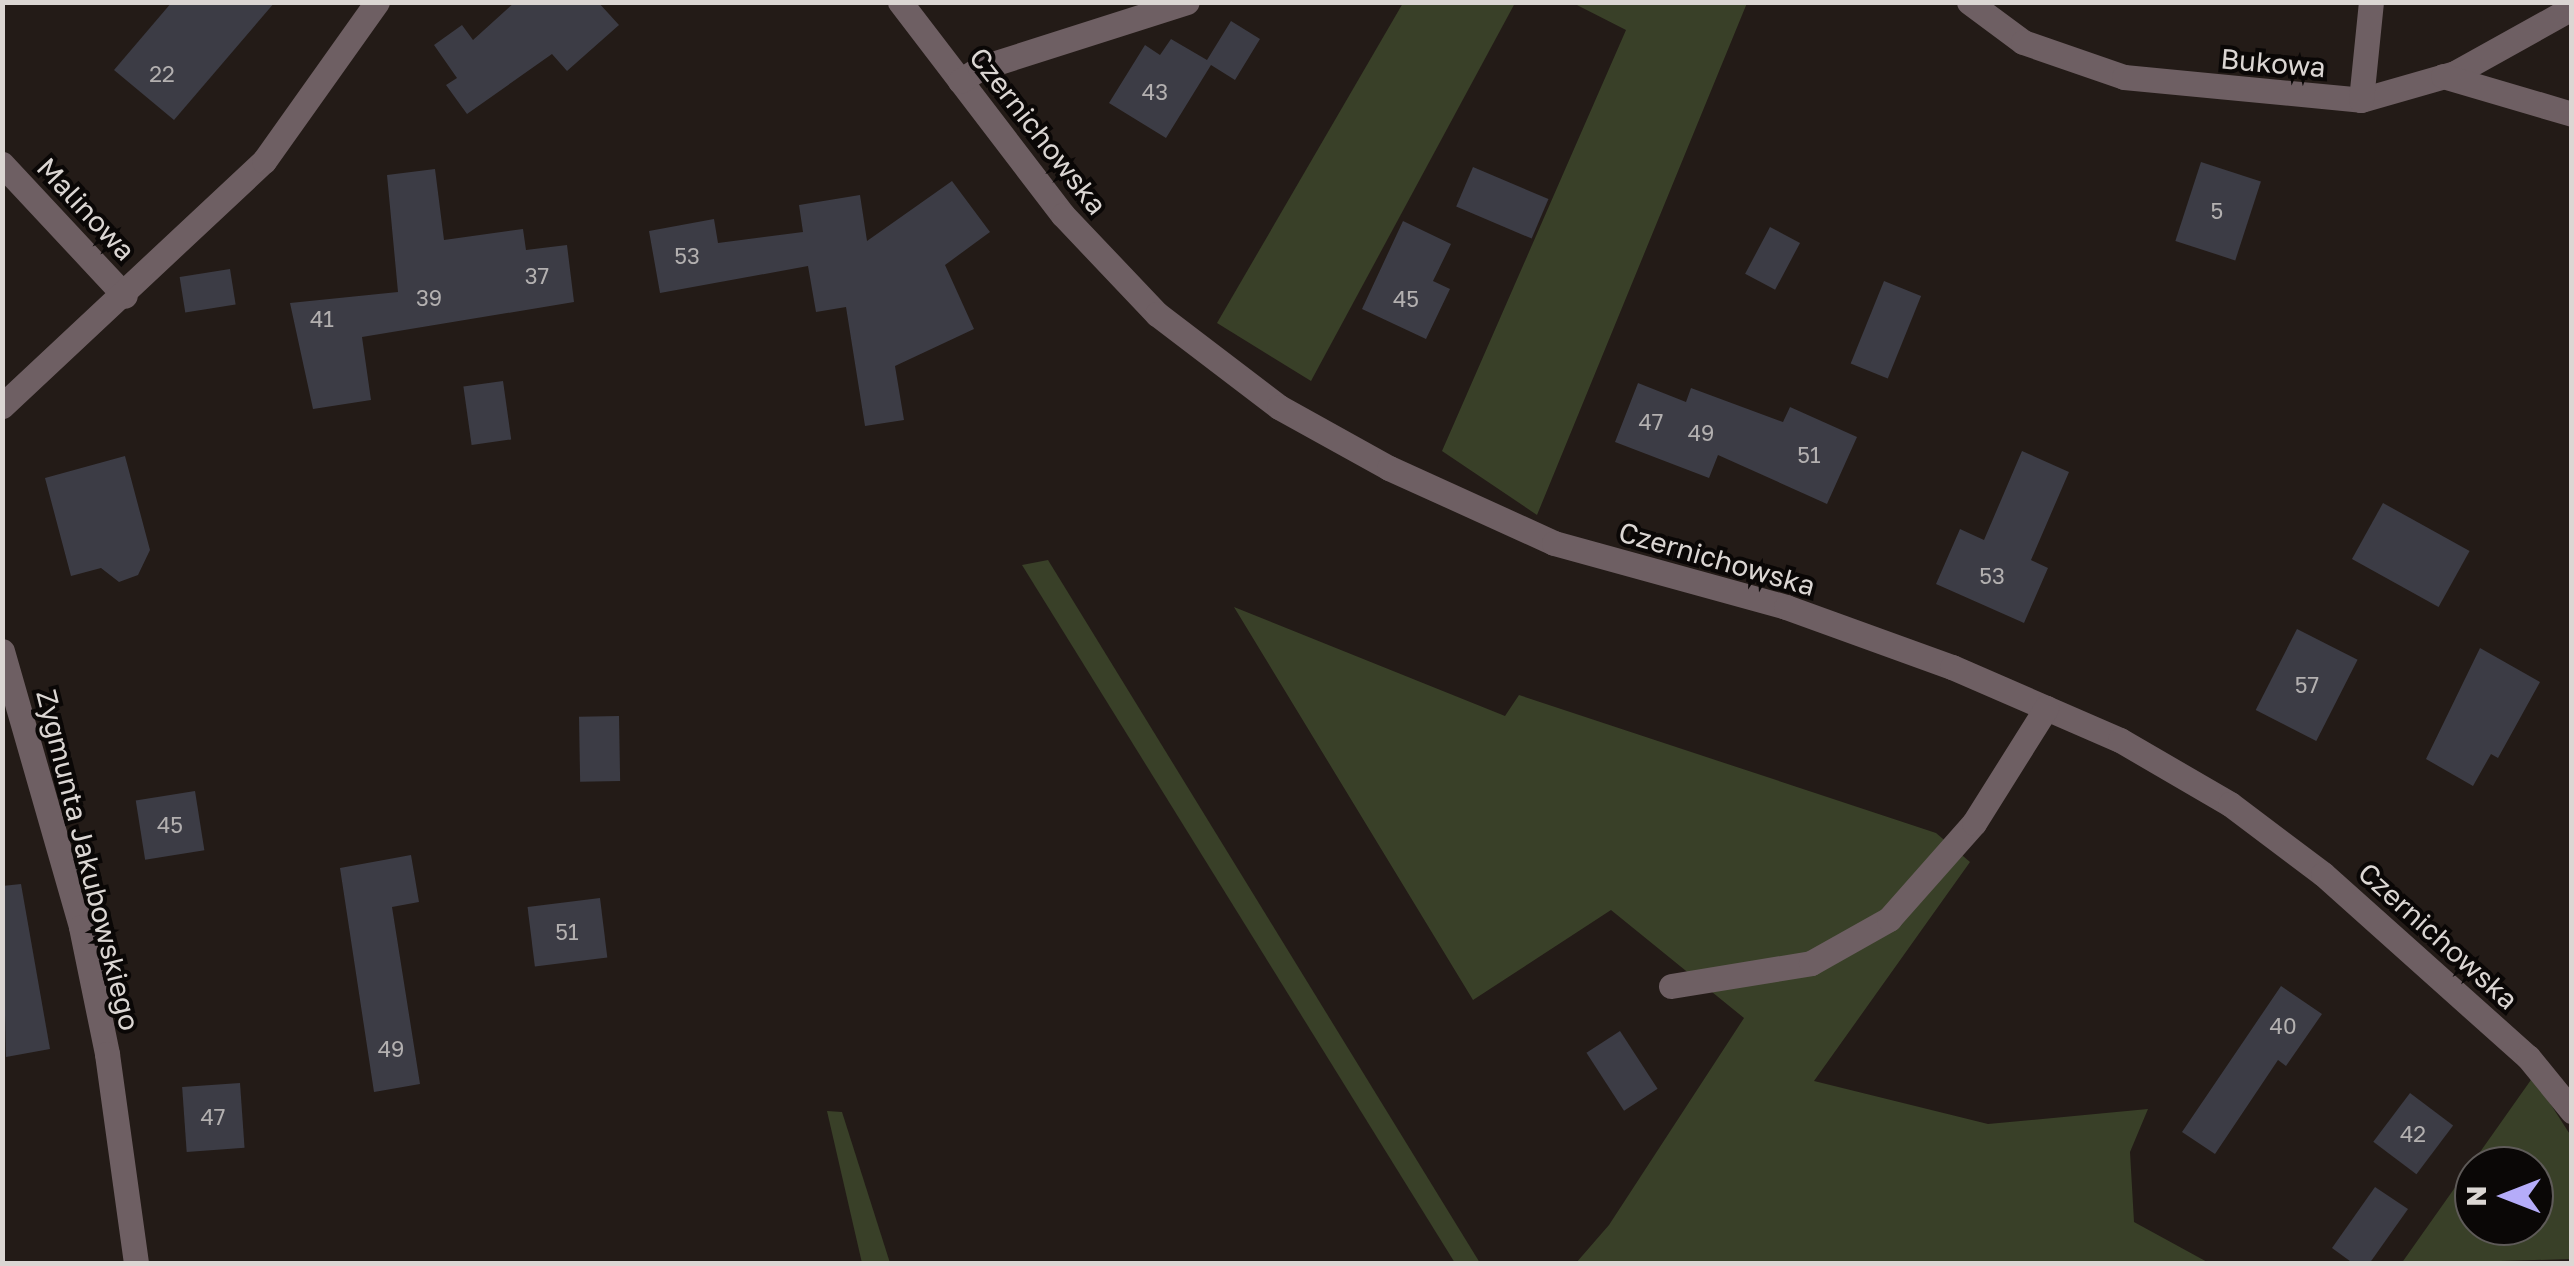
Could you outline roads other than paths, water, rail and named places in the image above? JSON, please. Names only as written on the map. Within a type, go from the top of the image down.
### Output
[{"type":"street","points":[[2,406],[125,296],[264,161],[378,2]]},
{"type":"street","name":"Czernichowska","points":[[900,2],[1063,215],[1157,314],[1279,408],[1389,468],[1554,543],[1786,607],[2120,740],[2230,804],[2323,874],[2528,1057],[2572,1111]]},
{"type":"street","points":[[960,81],[980,68],[1187,2]]},
{"type":"street","name":"Bukowa","points":[[1969,2],[2023,42],[2124,77],[2361,100],[2443,76],[2572,8]]},
{"type":"street","points":[[2361,100],[2371,2]]},
{"type":"street","points":[[2443,76],[2572,114]]},
{"type":"street","name":"Malinowa","points":[[2,164],[125,296]]},
{"type":"street","name":"Zygmunta Jakubowskiego","points":[[2,652],[80,928],[107,1054],[136,1264]]},
{"type":"street","points":[[1672,986],[1811,963],[1889,918],[1974,823],[2046,708]]}]
